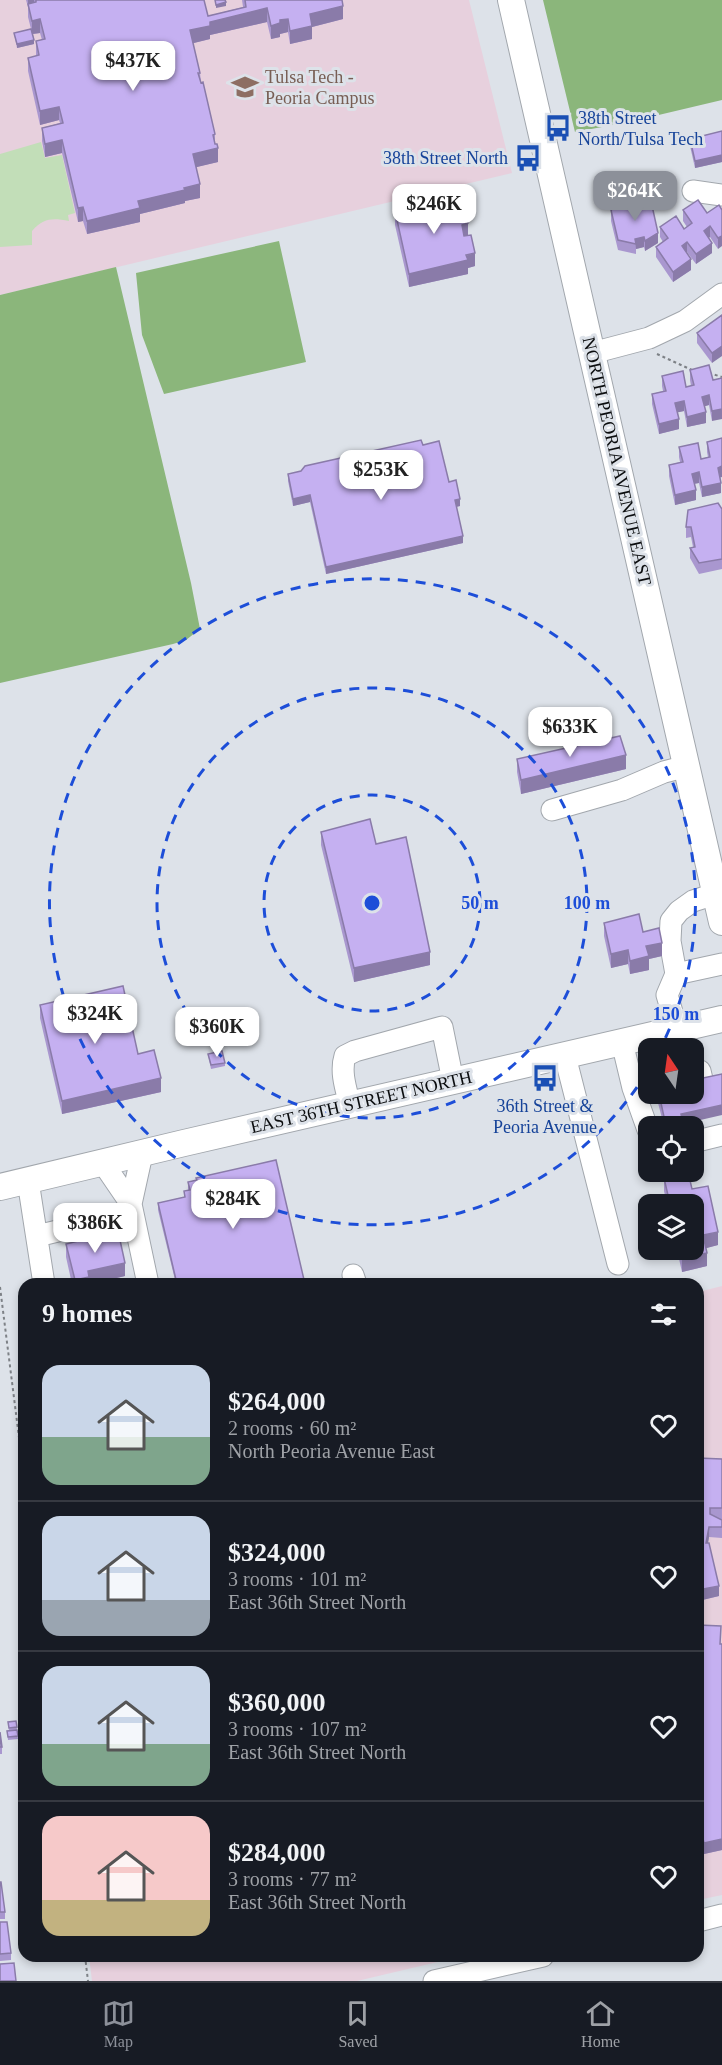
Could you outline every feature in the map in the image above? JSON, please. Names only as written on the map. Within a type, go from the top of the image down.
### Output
[{"type":"main road","name":"NORTH PEORIA AVENUE EAST","points":[[511,0],[722,922]]},
{"type":"main road","name":"EAST 36TH STREET NORTH","points":[[0,1187],[722,1019]]},
{"type":"street","points":[[693,191],[722,195]]},
{"type":"street","points":[[592,352],[650,338],[685,321],[722,294]]},
{"type":"street","points":[[552,810],[622,790],[664,772],[687,766]]},
{"type":"street","points":[[677,1029],[668,995],[676,974],[670,941],[671,921],[679,911],[693,901],[715,894]]},
{"type":"street","points":[[676,974],[722,964]]},
{"type":"street","points":[[350,1105],[343,1077],[342,1065],[345,1056],[355,1051],[442,1027],[453,1081]]},
{"type":"street","points":[[622,1042],[638,1081]]},
{"type":"street","points":[[565,1056],[618,1264]]},
{"type":"street","points":[[132,1209],[142,1154]]},
{"type":"street","points":[[103,1163],[132,1209],[147,1278]]},
{"type":"street","points":[[28,1181],[43,1278]]},
{"type":"street","points":[[37,1236],[132,1209]]},
{"type":"street","points":[[704,1920],[722,1915]]},
{"type":"street","points":[[434,1981],[518,1972],[534,1962]]},
{"type":"path","points":[[632,343],[693,370]]},
{"type":"path","points":[[703,375],[711,373],[722,377]]},
{"type":"path","points":[[0,1287],[18,1430]]},
{"type":"path","points":[[86,1962],[88,1981]]},
{"type":"shaded area","name":"Tulsa Tech - Peoria Campus","points":[[0,0],[469,0],[512,173],[0,295]]},
{"type":"shaded area","points":[[722,1286],[722,1895],[704,1899],[704,1290]]},
{"type":"shaded area","points":[[90,1962],[438,1962],[357,1981],[92,1981]]},
{"type":"green space","points":[[543,0],[722,0],[722,100],[575,132]]},
{"type":"green space","points":[[41,142],[45,158],[62,155],[75,213],[68,215],[69,221],[53,219],[44,221],[32,231],[32,245],[0,247],[0,154]]},
{"type":"green space","points":[[279,241],[306,362],[164,394],[142,335],[136,273]]},
{"type":"green space","points":[[116,267],[200,629],[186,640],[173,644],[0,683],[0,295]]},
{"type":"building","points":[[36,0],[204,0],[208,16],[246,7],[245,0],[342,0],[343,6],[310,14],[312,26],[290,31],[288,19],[280,20],[280,23],[271,26],[267,8],[210,22],[210,26],[190,30],[200,73],[198,73],[201,83],[203,82],[215,134],[213,135],[215,144],[218,148],[193,154],[200,184],[184,188],[185,190],[138,201],[140,208],[87,221],[83,207],[78,208],[62,140],[45,144],[42,128],[63,123],[59,107],[40,111],[28,58],[39,55],[36,41],[45,39],[40,19],[32,21],[28,4]]},
{"type":"building","points":[[215,0],[225,0],[226,2],[216,5]]},
{"type":"building","points":[[31,29],[34,40],[17,44],[14,33]]},
{"type":"building","points":[[722,131],[722,155],[695,161],[690,139]]},
{"type":"building","points":[[443,198],[443,201],[452,199],[453,203],[463,201],[468,223],[462,225],[464,236],[471,235],[475,253],[466,255],[468,260],[409,274],[395,211]]},
{"type":"building","points":[[634,200],[651,201],[658,233],[645,241],[644,237],[635,239],[636,244],[618,240],[611,210],[625,202],[626,207],[636,205]]},
{"type":"building","points":[[698,200],[707,213],[719,205],[722,210],[722,236],[718,238],[710,226],[704,231],[712,243],[696,254],[687,242],[682,246],[691,259],[673,272],[656,247],[668,238],[660,227],[676,216],[684,229],[692,223],[683,210]]},
{"type":"building","points":[[722,315],[722,346],[712,353],[697,333]]},
{"type":"building","points":[[709,365],[713,380],[722,378],[722,409],[712,411],[709,395],[702,397],[706,412],[687,417],[684,401],[675,403],[679,419],[659,424],[652,394],[666,391],[662,376],[683,371],[686,387],[694,385],[690,370]]},
{"type":"building","points":[[722,438],[722,466],[718,468],[721,483],[702,487],[699,472],[692,474],[696,490],[675,495],[669,465],[683,462],[679,447],[698,443],[701,459],[710,457],[707,442]]},
{"type":"building","points":[[421,440],[423,445],[439,441],[449,482],[456,480],[460,499],[455,500],[463,536],[326,567],[310,495],[293,499],[288,474],[301,471],[305,466]]},
{"type":"building","points":[[718,503],[722,509],[722,559],[699,563],[690,548],[695,547],[691,527],[686,527],[688,510]]},
{"type":"building","points":[[620,736],[626,755],[521,780],[517,759]]},
{"type":"building","points":[[370,819],[376,844],[406,837],[430,952],[354,968],[321,832]]},
{"type":"building","points":[[639,914],[643,932],[659,928],[662,943],[646,946],[649,956],[630,961],[628,950],[611,954],[604,923]]},
{"type":"building","points":[[123,986],[138,1054],[154,1050],[161,1078],[62,1101],[40,1005]]},
{"type":"building","points":[[222,1051],[225,1063],[211,1065],[208,1054]]},
{"type":"building","points":[[722,1074],[722,1105],[681,1114],[681,1116],[664,1116],[661,1104],[704,1104],[704,1078]]},
{"type":"building","points":[[276,1160],[304,1278],[176,1278],[158,1203],[185,1197],[184,1191],[190,1190],[188,1182],[197,1180],[196,1178]]},
{"type":"building","points":[[665,1182],[690,1182],[692,1189],[708,1186],[718,1232],[704,1235],[704,1194],[668,1194]]},
{"type":"building","points":[[118,1231],[125,1263],[88,1271],[89,1277],[74,1278],[66,1244]]},
{"type":"building","points":[[704,1458],[722,1459],[722,1508],[710,1508],[710,1514],[722,1520],[722,1527],[709,1527],[706,1543],[709,1543],[719,1586],[704,1589]]},
{"type":"building","points":[[704,1625],[721,1626],[722,1839],[704,1843]]},
{"type":"building","points":[[16,1721],[17,1727],[9,1728],[8,1722]]},
{"type":"building","points":[[17,1730],[18,1736],[8,1737],[7,1731]]},
{"type":"building","points":[[1,1882],[5,1912],[0,1912]]},
{"type":"building","points":[[0,1922],[7,1922],[11,1953],[0,1954]]},
{"type":"building","points":[[14,1963],[16,1981],[0,1981],[0,1964]]},
{"type":"place","name":"Tulsa Tech - Peoria Campus","points":[[245,87]]},
{"type":"place","name":"38th Street North/Tulsa Tech","points":[[558,128]]},
{"type":"place","name":"38th Street North","points":[[528,158]]},
{"type":"place","name":"36th Street & Peoria Avenue","points":[[545,1078]]}]
